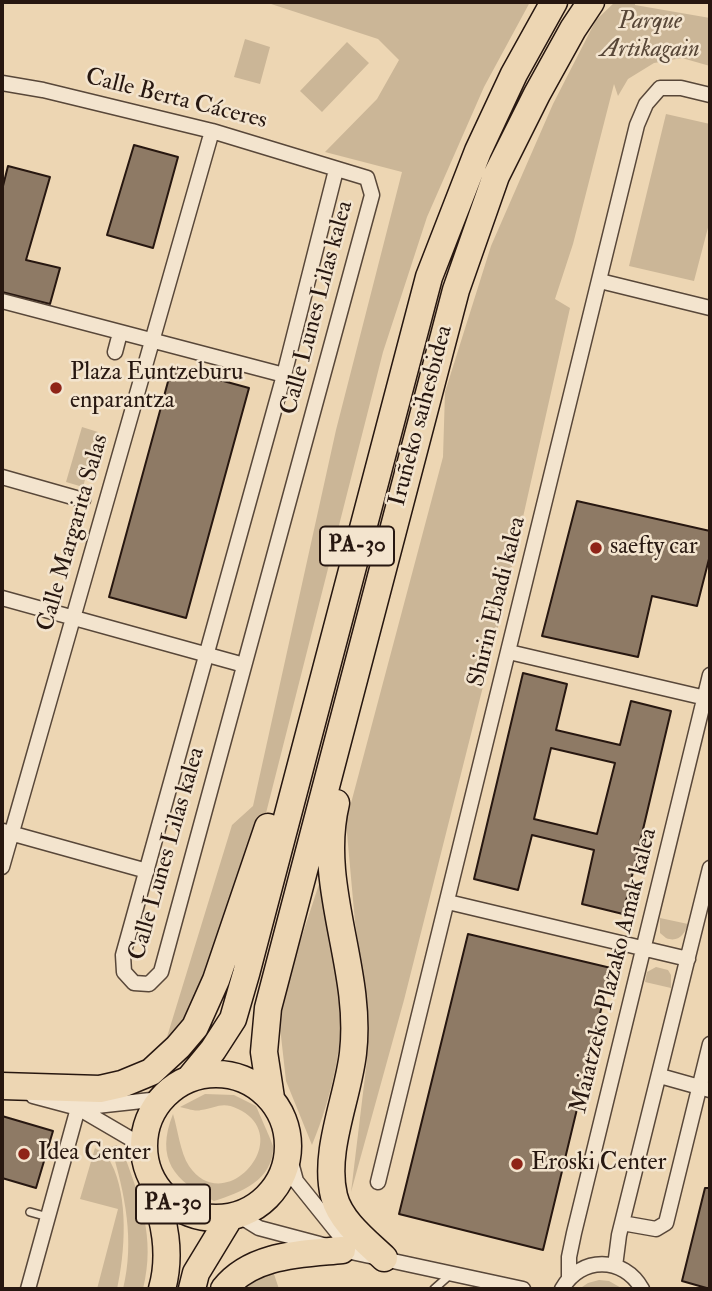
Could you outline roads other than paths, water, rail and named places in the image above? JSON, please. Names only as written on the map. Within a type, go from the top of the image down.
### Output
[{"type":"highway","name":"Iruñeko saihesbidea","points":[[271,1098],[264,1052],[268,1008],[420,419],[456,290],[496,176],[573,29],[591,2]]},
{"type":"highway","name":"Iruñeko saihesbidea","points":[[190,1078],[233,1019],[429,276],[478,151],[514,74],[549,10]]},
{"type":"highway","points":[[384,1258],[346,1218],[334,1198],[334,1144],[353,1053],[354,1029],[352,996],[331,858],[331,821],[414,500],[420,419]]},
{"type":"highway","points":[[2,1087],[100,1089],[122,1084],[151,1072],[195,1027],[216,980],[277,800],[346,540],[385,440]]},
{"type":"highway","name":"PA-30","points":[[152,1181],[166,1199],[185,1212],[207,1218],[234,1216],[257,1205],[273,1191],[283,1172],[288,1151],[287,1132],[281,1114],[271,1098],[254,1084],[234,1075],[211,1073],[190,1078],[174,1086],[160,1099],[145,1129],[143,1146],[145,1164],[164,1222],[168,1268],[162,1289]]},
{"type":"highway","name":"PA-30","points":[[192,1289],[196,1273],[234,1216]]},
{"type":"highway","points":[[224,1289],[259,1263],[291,1254],[342,1250]]},
{"type":"street","name":"Calle Berta Cáceres","points":[[2,83],[43,90],[212,131],[312,160],[336,170]]},
{"type":"street","name":"Shirin Ebadi kalea","points":[[379,1182],[637,125],[646,104],[660,88],[681,88],[710,95]]},
{"type":"street","name":"Calle Margarita Salas","points":[[2,867],[6,832],[73,618],[212,131]]},
{"type":"street","name":"Calle Lunes Lilas kalea","points":[[336,170],[367,178],[372,195],[161,972],[149,984],[134,983],[124,972],[123,955],[284,374],[336,170]]},
{"type":"street","points":[[600,281],[710,308]]},
{"type":"street","points":[[3,305],[284,374]]},
{"type":"street","points":[[115,352],[120,332]]},
{"type":"street","points":[[6,474],[83,500]]},
{"type":"street","points":[[2,598],[244,665]]},
{"type":"street","points":[[509,652],[707,698]]},
{"type":"street","name":"Maiatzeko Plazako Amak kalea","points":[[566,1284],[574,1233],[707,698],[710,675]]},
{"type":"street","points":[[6,832],[147,871]]},
{"type":"street","points":[[615,1266],[617,1243],[710,868]]},
{"type":"street","points":[[448,902],[688,959]]},
{"type":"street","points":[[622,1223],[656,1229],[666,1223],[705,1089],[710,1044]]},
{"type":"street","points":[[660,1076],[705,1089]]},
{"type":"street","points":[[2,1087],[78,1108],[143,1146]]},
{"type":"street","points":[[78,1108],[160,1099]]},
{"type":"street","points":[[28,1289],[78,1108]]},
{"type":"street","points":[[288,1151],[296,1181],[341,1237],[384,1258]]},
{"type":"street","points":[[234,1216],[259,1228],[342,1250],[523,1289]]},
{"type":"street","points":[[566,1284],[579,1270],[591,1265],[615,1266],[628,1272],[642,1289]]},
{"type":"lane","points":[[30,1212],[48,1217]]},
{"type":"lane","points":[[434,1289],[452,1273]]},
{"type":"place","name":"Plaza Euntzeburu enparantza","points":[[56,388]]},
{"type":"place","name":"saefty car","points":[[596,548]]},
{"type":"place","name":"Idea Center","points":[[24,1154]]},
{"type":"place","name":"Eroski Center","points":[[517,1164]]},
{"type":"park label","name":"Parque Artikagain","points":[[650,37]]}]
